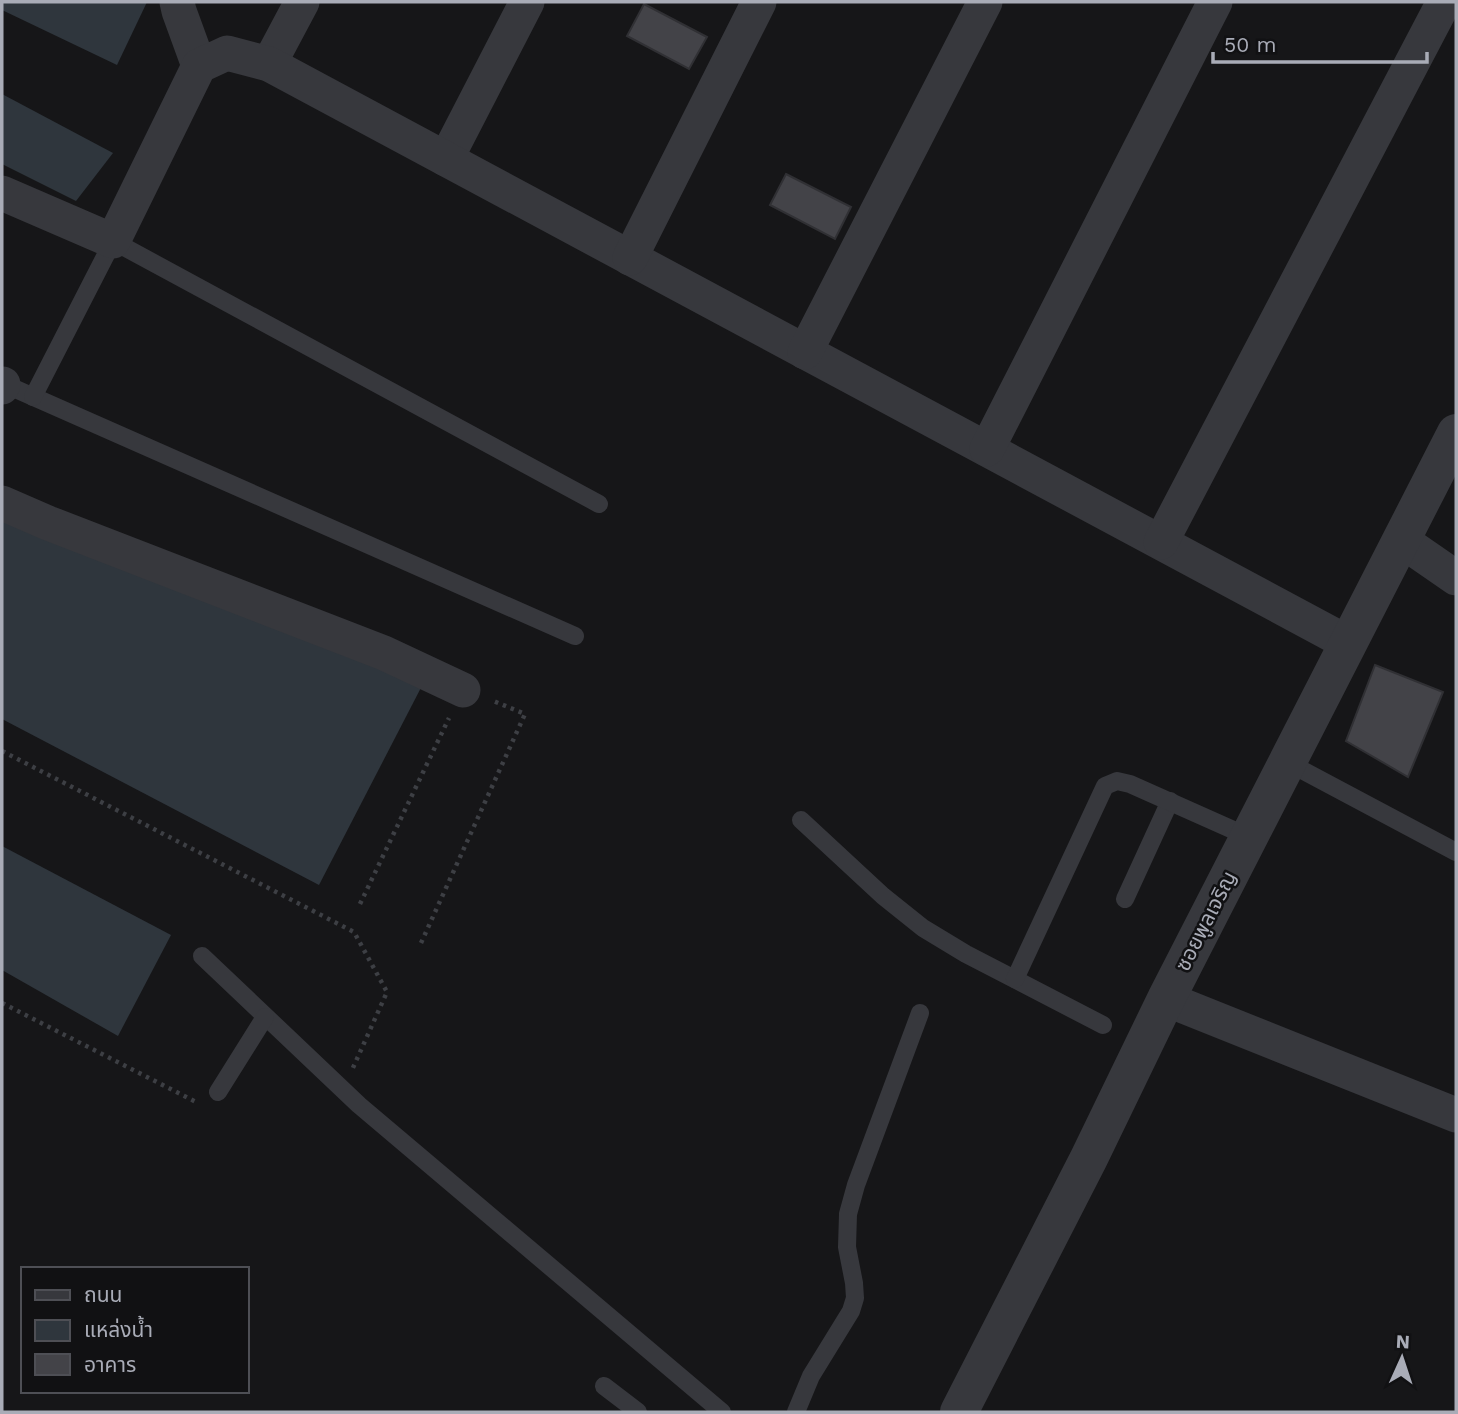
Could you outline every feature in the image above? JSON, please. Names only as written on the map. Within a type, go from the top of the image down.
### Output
[{"type":"street","points":[[177,2],[199,66]]},
{"type":"street","points":[[269,64],[302,2]]},
{"type":"street","points":[[446,159],[527,2]]},
{"type":"street","points":[[630,258],[759,2]]},
{"type":"street","points":[[805,352],[985,2]]},
{"type":"street","points":[[987,449],[1215,2]]},
{"type":"street","points":[[1161,542],[1444,2]]},
{"type":"street","points":[[2,194],[113,241],[199,66],[227,53],[269,64],[1348,643]]},
{"type":"street","name":"ซอยพูลเจริญ","points":[[960,1412],[1166,999],[1456,433]]},
{"type":"street","points":[[2,503],[384,653],[463,690]]},
{"type":"street","points":[[1401,540],[1456,578]]},
{"type":"street","points":[[1166,999],[1456,1115]]},
{"type":"lane","points":[[575,636],[10,387],[113,241],[599,505]]},
{"type":"lane","points":[[1287,762],[1456,852]]},
{"type":"lane","points":[[1015,979],[1105,786],[1116,781],[1130,784],[1249,837]]},
{"type":"lane","points":[[1125,899],[1170,802]]},
{"type":"lane","points":[[801,820],[883,897],[923,928],[966,954],[1103,1025]]},
{"type":"lane","points":[[202,956],[343,1090],[722,1412]]},
{"type":"lane","points":[[796,1412],[811,1376],[851,1311],[855,1298],[847,1247],[848,1214],[856,1185],[920,1013]]},
{"type":"lane","points":[[218,1092],[265,1017]]},
{"type":"lane","points":[[604,1386],[638,1412]]},
{"type":"path","points":[[360,904],[463,690],[525,714],[421,943]]},
{"type":"path","points":[[2,751],[354,932],[387,992],[343,1090]]},
{"type":"path","points":[[2,1003],[203,1106],[218,1092]]},
{"type":"water","points":[[2,2],[147,2],[117,65],[2,10]]},
{"type":"water","points":[[2,94],[113,153],[76,201],[2,164]]},
{"type":"water","points":[[2,511],[426,678],[319,885],[2,719]]},
{"type":"water","points":[[2,846],[171,935],[118,1036],[2,970]]},
{"type":"building","points":[[644,4],[707,37],[689,69],[627,36]]},
{"type":"building","points":[[786,174],[851,207],[835,239],[770,205]]},
{"type":"building","points":[[1375,665],[1443,692],[1408,777],[1346,741]]}]
